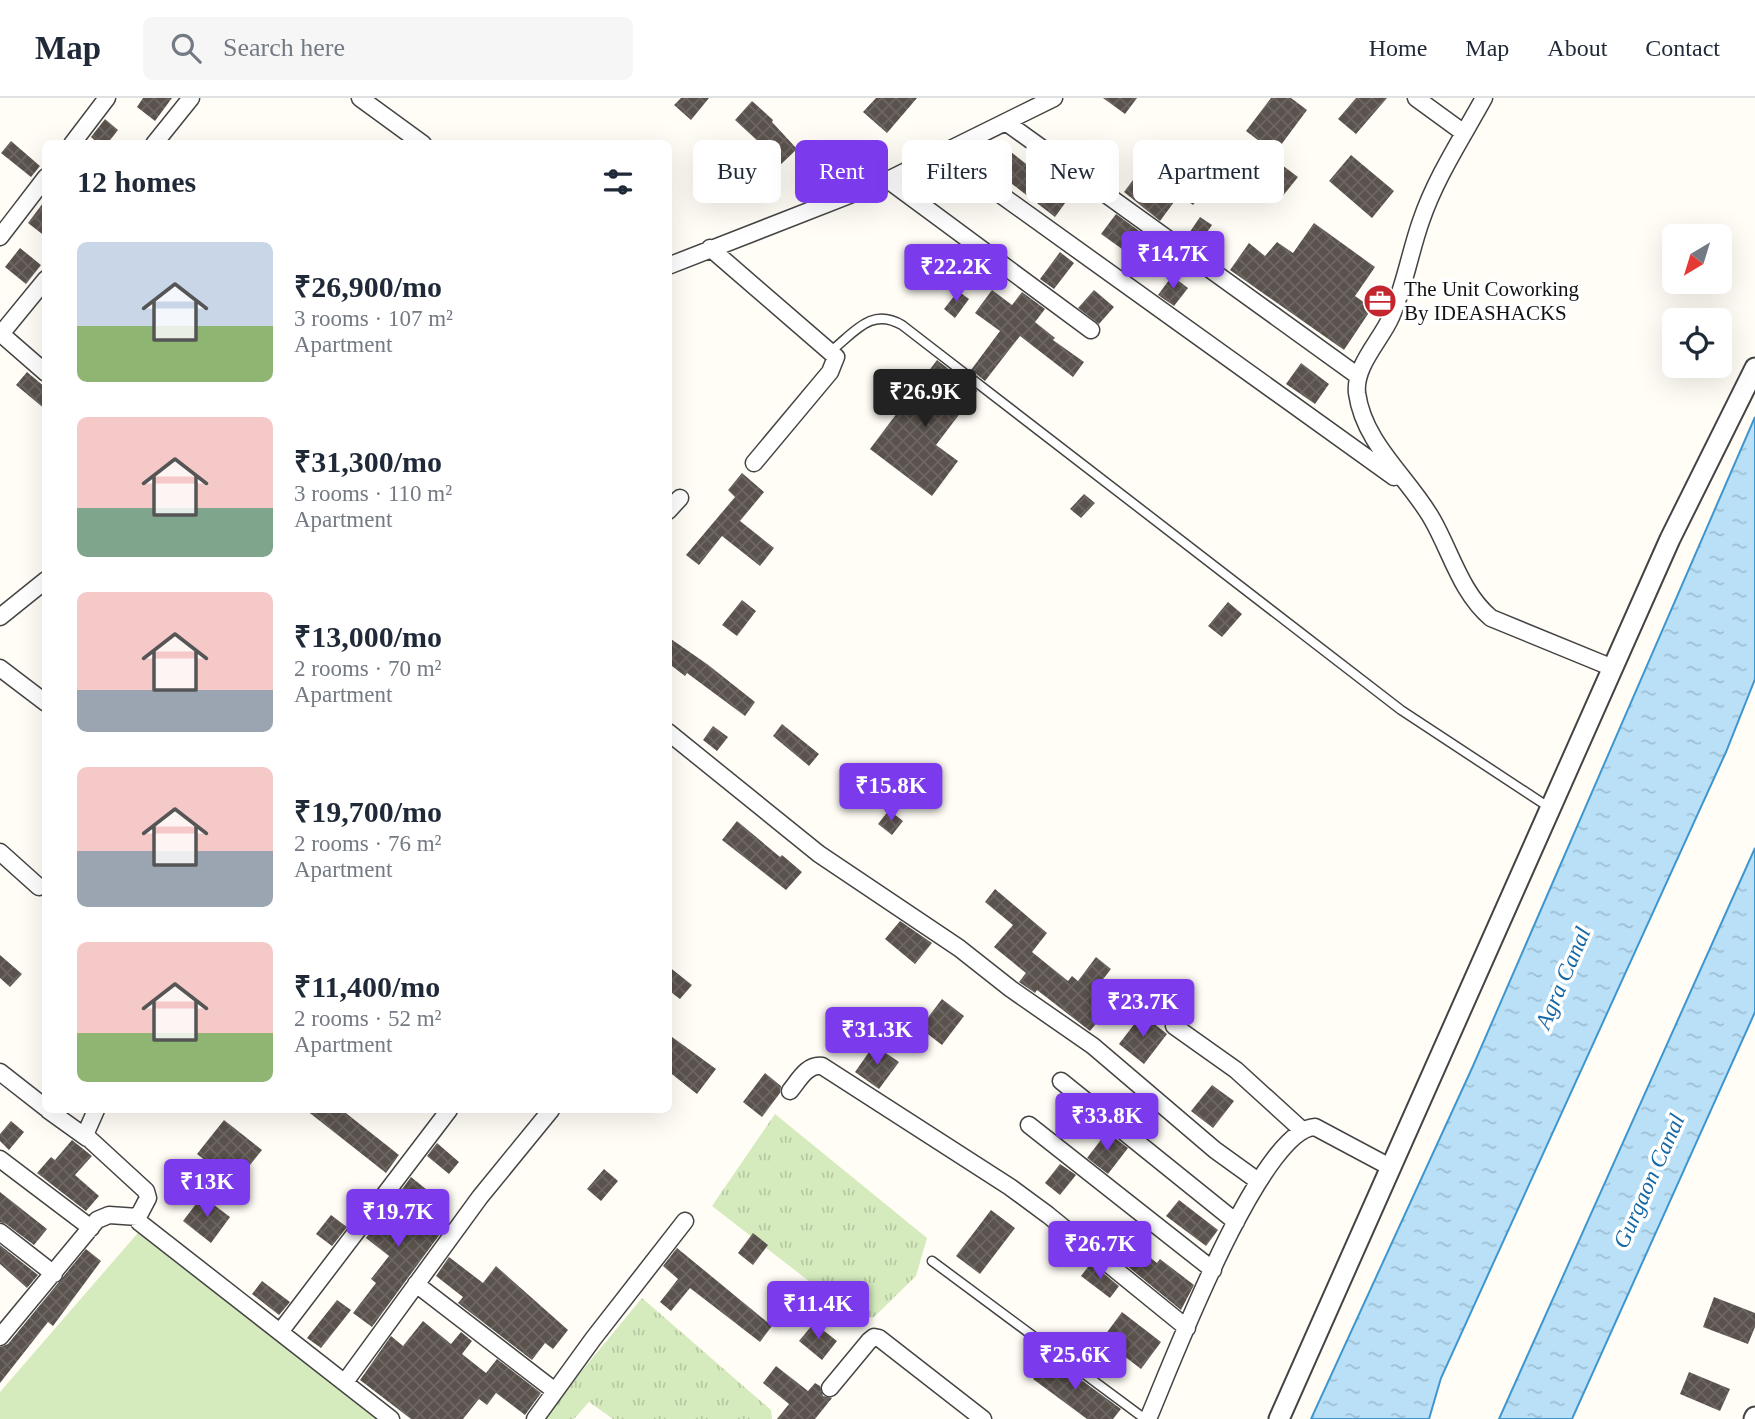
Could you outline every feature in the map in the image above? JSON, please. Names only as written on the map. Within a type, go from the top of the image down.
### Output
[{"type":"street","points":[[75,140],[107,98]]},
{"type":"street","points":[[158,140],[191,98]]},
{"type":"street","points":[[360,98],[418,140]]},
{"type":"street","points":[[972,140],[1007,123],[1030,102],[1054,98]]},
{"type":"street","points":[[1416,98],[1464,133]]},
{"type":"street","points":[[1484,98],[1421,220],[1400,296],[1358,376],[1360,407],[1387,460],[1431,516],[1468,591],[1480,609],[1491,618],[1613,668]]},
{"type":"street","points":[[1007,123],[1358,376]]},
{"type":"street","points":[[902,174],[888,180],[1091,330]]},
{"type":"street","points":[[0,237],[42,182]]},
{"type":"street","points":[[672,264],[827,203]]},
{"type":"street","points":[[1012,203],[1409,488]]},
{"type":"street","points":[[709,248],[836,357],[830,372],[754,463]]},
{"type":"street","points":[[42,284],[0,334],[42,370]]},
{"type":"street","points":[[1279,1419],[1670,539],[1755,368]]},
{"type":"street","points":[[672,507],[680,498]]},
{"type":"street","points":[[0,617],[42,583]]},
{"type":"street","points":[[0,668],[42,701]]},
{"type":"street","points":[[672,735],[819,854],[959,948],[1011,989],[1093,1046],[1215,1150],[1258,1181]]},
{"type":"street","points":[[0,852],[39,887]]},
{"type":"street","points":[[1174,1026],[1236,1070],[1302,1129]]},
{"type":"street","points":[[790,1091],[807,1070],[816,1065],[822,1066],[1019,1194],[1187,1328]]},
{"type":"street","points":[[0,1072],[42,1105]]},
{"type":"street","points":[[1061,1081],[1236,1222]]},
{"type":"street","points":[[53,1113],[87,1138],[146,1191],[148,1198],[138,1217],[140,1223],[391,1419]]},
{"type":"street","points":[[87,1138],[85,1133],[95,1113]]},
{"type":"street","points":[[280,1332],[447,1113]]},
{"type":"street","points":[[345,1382],[480,1197],[549,1113]]},
{"type":"street","points":[[1029,1125],[1213,1270]]},
{"type":"street","points":[[1147,1419],[1236,1222],[1258,1181],[1288,1141],[1302,1129],[1315,1127],[1390,1167]]},
{"type":"street","points":[[0,1159],[91,1228]]},
{"type":"street","points":[[0,1337],[103,1217],[117,1214],[138,1217]]},
{"type":"street","points":[[535,1419],[685,1221]]},
{"type":"street","points":[[0,1232],[54,1274]]},
{"type":"street","points":[[416,1284],[555,1391]]},
{"type":"street","points":[[830,1388],[869,1341],[874,1337],[879,1338],[983,1419]]},
{"type":"lane","points":[[831,351],[873,318],[889,317],[902,325],[1401,710],[1550,808]]},
{"type":"lane","points":[[932,1261],[1147,1419]]},
{"type":"green space","points":[[775,1114],[927,1238],[916,1276],[874,1317],[858,1319],[712,1206]]},
{"type":"green space","points":[[143,1227],[381,1419],[0,1419],[0,1392]]},
{"type":"green space","points":[[642,1298],[771,1410],[772,1419],[613,1419],[589,1402],[574,1419],[542,1419]]},
{"type":"water","name":"Agra Canal","points":[[1755,417],[1755,679],[1726,752],[1441,1378],[1429,1419],[1311,1419],[1473,1066]]},
{"type":"water","name":"Gurgaon Canal","points":[[1755,848],[1755,1012],[1572,1419],[1499,1419]]},
{"type":"building","points":[[143,98],[172,98],[155,121],[137,107]]},
{"type":"building","points":[[681,98],[709,98],[691,120],[674,105]]},
{"type":"building","points":[[876,98],[917,98],[887,133],[863,112]]},
{"type":"building","points":[[1103,98],[1137,98],[1125,114]]},
{"type":"building","points":[[1271,98],[1291,98],[1307,110],[1284,141],[1258,140],[1246,131]]},
{"type":"building","points":[[1356,98],[1387,98],[1356,134],[1338,119]]},
{"type":"building","points":[[752,101],[773,120],[795,147],[795,151],[781,164],[781,140],[757,140],[735,120]]},
{"type":"building","points":[[105,119],[118,130],[110,140],[94,140],[91,137]]},
{"type":"building","points":[[11,141],[40,166],[31,177],[1,153]]},
{"type":"building","points":[[1012,153],[1026,164],[1026,195],[1012,184]]},
{"type":"building","points":[[1351,155],[1394,191],[1372,218],[1329,181]]},
{"type":"building","points":[[1284,166],[1298,177],[1284,194]]},
{"type":"building","points":[[1133,180],[1133,199],[1124,192]]},
{"type":"building","points":[[1037,203],[1065,203],[1055,217]]},
{"type":"building","points":[[1138,203],[1173,203],[1160,221]]},
{"type":"building","points":[[42,204],[42,234],[28,223]]},
{"type":"building","points":[[1116,214],[1172,255],[1160,272],[1101,234]]},
{"type":"building","points":[[1200,217],[1212,225],[1197,247],[1185,239]]},
{"type":"building","points":[[1314,223],[1375,267],[1355,296],[1372,308],[1344,350],[1230,270],[1249,243],[1265,256],[1277,242],[1293,253]]},
{"type":"building","points":[[20,248],[41,265],[26,284],[5,267]]},
{"type":"building","points":[[922,249],[946,268],[937,279],[913,260]]},
{"type":"building","points":[[1060,252],[1074,263],[1054,289],[1040,279]]},
{"type":"building","points":[[1172,276],[1188,288],[1174,306],[1158,295]]},
{"type":"building","points":[[992,290],[1012,305],[1022,292],[1045,309],[1035,322],[1055,338],[1053,340],[1084,362],[1073,377],[1020,336],[985,381],[971,370],[1000,331],[975,313]]},
{"type":"building","points":[[1094,290],[1114,307],[1099,324],[1078,308]]},
{"type":"building","points":[[958,291],[969,299],[955,318],[944,309]]},
{"type":"building","points":[[937,360],[977,391],[936,445],[958,461],[932,496],[870,449]]},
{"type":"building","points":[[1301,363],[1329,384],[1315,404],[1286,384]]},
{"type":"building","points":[[27,372],[42,385],[42,407],[16,385]]},
{"type":"building","points":[[742,473],[764,492],[740,521],[774,548],[760,566],[722,536],[699,565],[686,555],[735,497],[728,490]]},
{"type":"building","points":[[1084,494],[1095,503],[1081,518],[1070,509]]},
{"type":"building","points":[[742,600],[756,611],[737,636],[722,625]]},
{"type":"building","points":[[1228,602],[1242,614],[1222,637],[1208,626]]},
{"type":"building","points":[[672,640],[755,702],[745,716],[687,673],[685,676],[672,666]]},
{"type":"building","points":[[782,724],[819,754],[809,766],[773,736]]},
{"type":"building","points":[[713,726],[728,737],[717,751],[703,740]]},
{"type":"building","points":[[889,810],[903,821],[892,835],[878,824]]},
{"type":"building","points":[[737,821],[802,872],[786,890],[722,840]]},
{"type":"building","points":[[995,889],[1047,933],[1032,952],[1068,981],[1072,976],[1078,981],[1096,957],[1111,969],[1093,992],[1111,1006],[1090,1031],[1037,990],[1035,993],[1019,982],[1026,973],[994,947],[1013,925],[985,902]]},
{"type":"building","points":[[900,921],[932,943],[915,964],[885,939]]},
{"type":"building","points":[[0,955],[22,974],[10,987],[0,978]]},
{"type":"building","points":[[672,969],[692,985],[680,999],[672,993]]},
{"type":"building","points":[[942,999],[964,1016],[942,1045],[920,1028]]},
{"type":"building","points":[[1142,1014],[1167,1034],[1144,1064],[1119,1044]]},
{"type":"building","points":[[672,1037],[716,1069],[697,1094],[672,1074]]},
{"type":"building","points":[[874,1045],[899,1062],[879,1089],[855,1072]]},
{"type":"building","points":[[765,1073],[781,1086],[780,1093],[762,1117],[743,1102]]},
{"type":"building","points":[[1212,1085],[1234,1101],[1213,1128],[1191,1111]]},
{"type":"building","points":[[310,1113],[346,1113],[399,1155],[386,1173]]},
{"type":"building","points":[[224,1120],[262,1150],[235,1184],[197,1154]]},
{"type":"building","points":[[11,1121],[24,1132],[9,1150],[0,1141],[0,1134]]},
{"type":"building","points":[[1107,1132],[1128,1148],[1108,1174],[1087,1158]]},
{"type":"building","points":[[72,1140],[92,1156],[75,1175],[99,1196],[86,1211],[37,1173],[51,1157],[55,1160]]},
{"type":"building","points":[[437,1143],[459,1162],[449,1174],[427,1156]]},
{"type":"building","points":[[1060,1164],[1076,1175],[1060,1195],[1045,1183]]},
{"type":"building","points":[[604,1169],[618,1181],[601,1201],[587,1189]]},
{"type":"building","points":[[411,1177],[432,1194],[415,1215],[440,1234],[372,1327],[353,1313],[376,1283],[371,1279],[389,1256],[366,1238]]},
{"type":"building","points":[[0,1192],[47,1229],[34,1245],[0,1222]]},
{"type":"building","points":[[202,1196],[230,1217],[211,1243],[183,1221]]},
{"type":"building","points":[[1179,1200],[1218,1230],[1206,1246],[1166,1216]]},
{"type":"building","points":[[991,1210],[1015,1228],[980,1274],[956,1256]]},
{"type":"building","points":[[331,1215],[347,1227],[332,1246],[316,1234]]},
{"type":"building","points":[[1116,1231],[1157,1263],[1160,1259],[1194,1285],[1181,1310],[1104,1247]]},
{"type":"building","points":[[753,1233],[768,1245],[753,1265],[738,1253]]},
{"type":"building","points":[[0,1245],[38,1275],[27,1288],[0,1264]]},
{"type":"building","points":[[677,1248],[772,1326],[760,1342],[690,1288],[671,1311],[660,1302],[678,1279],[663,1266]]},
{"type":"building","points":[[86,1249],[101,1261],[53,1326],[48,1322],[0,1383],[0,1347],[8,1344]]},
{"type":"building","points":[[449,1257],[483,1283],[496,1266],[568,1330],[553,1349],[545,1343],[532,1360],[458,1303],[463,1297],[436,1276]]},
{"type":"building","points":[[1091,1263],[1119,1286],[1110,1298],[1081,1276]]},
{"type":"building","points":[[262,1281],[290,1302],[279,1315],[252,1294]]},
{"type":"building","points":[[1714,1297],[1755,1313],[1755,1327],[1748,1344],[1703,1327]]},
{"type":"building","points":[[337,1300],[351,1310],[321,1348],[307,1338]]},
{"type":"building","points":[[1122,1312],[1161,1342],[1141,1369],[1102,1339]]},
{"type":"building","points":[[423,1321],[451,1344],[461,1332],[472,1341],[462,1354],[486,1373],[497,1359],[541,1393],[525,1415],[496,1393],[487,1405],[479,1399],[463,1419],[411,1419],[360,1380],[391,1336],[403,1346]]},
{"type":"building","points":[[814,1323],[837,1341],[822,1360],[799,1341]]},
{"type":"building","points":[[1050,1357],[1121,1409],[1113,1419],[1087,1419],[1033,1379]]},
{"type":"building","points":[[776,1366],[808,1391],[815,1383],[820,1386],[823,1396],[832,1398],[815,1419],[777,1419],[789,1404],[763,1383]]},
{"type":"building","points":[[1689,1372],[1730,1389],[1720,1411],[1680,1394]]},
{"type":"place","name":"The Unit Coworking By IDEASHACKS","points":[[1380,301]]}]
